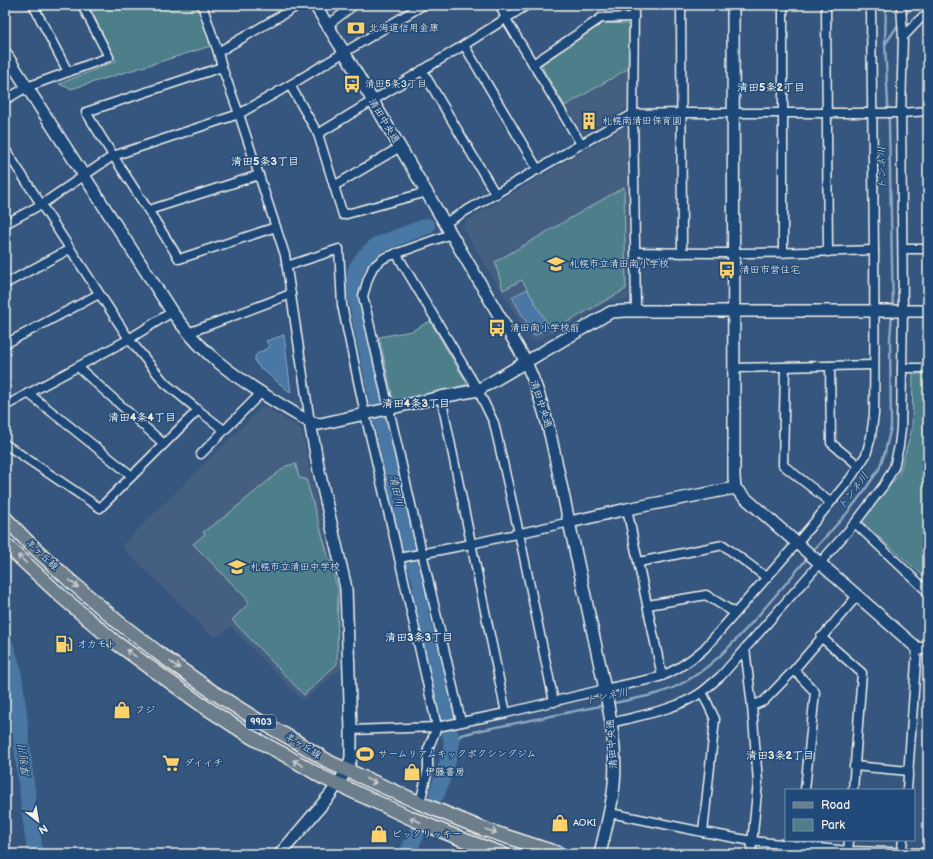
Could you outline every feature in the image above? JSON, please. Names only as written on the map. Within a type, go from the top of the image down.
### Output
[{"type":"main road","name":"羊ヶ丘線","points":[[5,518],[28,542],[68,579],[118,622],[213,692],[254,718],[331,763],[420,803],[483,829],[560,854]]},
{"type":"main road","name":"羊ヶ丘線","points":[[5,544],[61,596],[116,642],[202,705],[252,738],[287,756],[322,777],[413,819],[503,854]]},
{"type":"street","points":[[33,5],[68,72]]},
{"type":"street","points":[[5,100],[27,87],[109,57],[82,5]]},
{"type":"street","points":[[202,5],[285,255],[310,422],[319,471],[346,588],[351,758],[347,770],[330,795],[280,854]]},
{"type":"street","points":[[218,52],[298,5]]},
{"type":"street","name":"清田中央通","points":[[315,5],[427,192],[526,362],[545,414],[570,522],[606,693],[614,741],[614,783],[610,813],[600,854]]},
{"type":"street","points":[[328,25],[354,5]]},
{"type":"street","points":[[5,224],[42,204],[113,156],[239,114],[423,5]]},
{"type":"street","points":[[500,5],[506,18],[581,144]]},
{"type":"street","points":[[318,134],[527,5]]},
{"type":"street","points":[[634,5],[636,311]]},
{"type":"street","points":[[681,5],[682,253]]},
{"type":"street","points":[[733,5],[735,488],[857,596],[923,648],[907,789]]},
{"type":"street","points":[[782,5],[783,253]]},
{"type":"street","points":[[826,5],[828,252]]},
{"type":"street","points":[[351,730],[440,726],[554,702],[606,693],[662,676],[687,663],[704,649],[766,577],[800,546],[830,502],[850,479],[866,455],[871,437],[874,414],[874,365],[878,311],[874,250],[875,113],[871,5]]},
{"type":"street","points":[[610,718],[673,707],[702,692],[721,676],[817,561],[855,523],[884,485],[894,467],[899,446],[901,428],[902,368],[900,311],[903,249],[898,113],[903,37],[901,9]]},
{"type":"street","points":[[903,37],[919,20],[928,14]]},
{"type":"street","points":[[533,64],[602,18],[634,17]]},
{"type":"street","points":[[464,45],[538,170]]},
{"type":"street","points":[[5,53],[172,312],[188,333],[211,356],[232,372],[301,418],[310,422],[320,424],[478,390],[611,312],[928,311]]},
{"type":"street","points":[[222,66],[86,112],[179,259],[276,227]]},
{"type":"street","points":[[422,70],[496,194]]},
{"type":"street","points":[[290,85],[318,134],[343,215],[427,192]]},
{"type":"street","points":[[445,223],[634,114],[898,113],[928,111]]},
{"type":"street","points":[[334,186],[400,147]]},
{"type":"street","points":[[5,149],[8,161],[42,204],[129,339],[165,383],[224,430]]},
{"type":"street","points":[[149,210],[259,175]]},
{"type":"street","points":[[451,234],[384,258],[373,267],[363,296],[457,722]]},
{"type":"street","points":[[5,284],[70,249]]},
{"type":"street","points":[[287,266],[340,249],[342,305],[402,557],[440,726],[428,749],[428,769],[420,803]]},
{"type":"street","points":[[903,249],[928,249]]},
{"type":"street","points":[[635,252],[734,254],[874,250]]},
{"type":"street","points":[[396,253],[478,390],[494,422],[520,533],[554,702]]},
{"type":"street","points":[[5,344],[99,294]]},
{"type":"street","points":[[188,333],[291,294]]},
{"type":"street","points":[[5,406],[129,339],[172,312]]},
{"type":"street","points":[[734,368],[874,365]]},
{"type":"street","points":[[830,366],[831,443],[859,466]]},
{"type":"street","points":[[78,367],[164,444]]},
{"type":"street","points":[[785,367],[783,465],[830,502]]},
{"type":"street","points":[[902,368],[928,368]]},
{"type":"street","points":[[201,454],[262,392]]},
{"type":"street","points":[[28,393],[132,476]]},
{"type":"street","points":[[441,397],[470,544],[506,713]]},
{"type":"street","points":[[5,444],[100,508],[198,410]]},
{"type":"street","points":[[402,557],[470,544],[627,509],[735,488]]},
{"type":"street","points":[[627,509],[662,676]]},
{"type":"street","points":[[855,523],[928,592]]},
{"type":"street","points":[[639,562],[723,545],[766,577]]},
{"type":"street","points":[[648,605],[706,595],[734,613]]},
{"type":"street","points":[[752,706],[764,701],[794,670],[857,596]]},
{"type":"street","points":[[821,637],[862,673],[853,789]]},
{"type":"street","points":[[745,648],[752,706],[758,782],[751,854]]},
{"type":"street","points":[[794,670],[815,692],[805,789]]},
{"type":"street","points":[[702,692],[715,719],[703,832]]},
{"type":"street","points":[[854,766],[909,771]]},
{"type":"street","points":[[610,813],[752,841],[800,843],[848,851],[928,853]]},
{"type":"street","points":[[848,851],[849,841]]},
{"type":"street","points":[[901,853],[903,841]]},
{"type":"shaded area","points":[[629,68],[626,109],[582,133],[565,106]]},
{"type":"shaded area","name":"札幌市立清田南小学校","points":[[623,128],[629,131],[628,299],[609,301],[571,324],[561,327],[536,341],[530,339],[463,228],[466,221]]},
{"type":"shaded area","points":[[527,289],[549,327],[534,336],[512,297]]},
{"type":"shaded area","points":[[284,335],[291,393],[257,365],[255,361],[255,356],[258,353],[270,347],[266,341]]},
{"type":"shaded area","name":"札幌市立清田中学校","points":[[263,406],[301,429],[338,588],[341,669],[303,701],[231,627],[214,638],[121,546]]},
{"type":"green space","points":[[95,5],[197,5],[211,46],[71,89],[59,84],[116,61],[90,8]]},
{"type":"green space","points":[[603,23],[627,24],[629,26],[629,68],[565,106],[544,71],[542,64]]},
{"type":"green space","points":[[624,187],[626,289],[551,331],[522,280],[503,290],[495,262]]},
{"type":"green space","points":[[430,321],[466,382],[466,385],[403,400],[393,399],[379,337],[412,331]]},
{"type":"green space","points":[[913,374],[928,374],[928,580],[864,524],[863,520],[899,474],[912,429]]},
{"type":"green space","points":[[296,464],[299,478],[306,479],[338,590],[337,664],[304,695],[232,620],[249,603],[246,598],[193,544],[205,534],[203,532],[227,515],[286,466]]},
{"type":"waterway","name":"トンネ川","points":[[886,5],[885,43],[889,125],[893,309]]},
{"type":"waterway","points":[[904,17],[909,10],[917,5]]},
{"type":"waterway","points":[[886,43],[900,22]]},
{"type":"waterway","name":"清田川","points":[[427,226],[377,245],[364,257],[356,269],[353,284],[405,534],[421,583],[420,611],[446,713],[452,743],[437,794]]},
{"type":"waterway","name":"トンネ川","points":[[811,553],[862,494],[879,469],[885,452],[891,427],[890,339],[892,314]]},
{"type":"waterway","name":"トンネ川","points":[[610,704],[661,692],[689,680],[700,672],[720,655],[757,617],[808,557]]},
{"type":"waterway","name":"厚別川","points":[[5,644],[13,669],[35,854]]},
{"type":"waterway","name":"トンネ川","points":[[452,743],[461,735],[477,731],[605,705]]},
{"type":"waterway","name":"清田川","points":[[407,854],[416,834]]},
{"type":"place","name":"北海道信用金庫","points":[[356,28]]},
{"type":"place","name":"清田5条3丁目","points":[[352,84]]},
{"type":"place","name":"札幌南清田保育園","points":[[589,121]]},
{"type":"place","name":"札幌市立清田南小学校","points":[[556,264]]},
{"type":"place","name":"清田市営住宅","points":[[727,270]]},
{"type":"place","name":"清田南小学校前","points":[[497,328]]},
{"type":"place","name":"札幌市立清田中学校","points":[[237,567]]},
{"type":"place","name":"オカモト","points":[[64,644]]},
{"type":"place","name":"フジ","points":[[122,710]]},
{"type":"place","name":"サームリアムキックボクシングジム","points":[[365,754]]},
{"type":"place","name":"ダイイチ","points":[[171,763]]},
{"type":"place","name":"伊藤書房","points":[[412,772]]},
{"type":"place","name":"AOKI","points":[[560,823]]},
{"type":"place","name":"ビックリッキー","points":[[379,834]]},
{"type":"district","name":"清田5条2丁目","points":[[771,87]]},
{"type":"district","name":"清田5条3丁目","points":[[265,161]]},
{"type":"district","name":"清田4条3丁目","points":[[416,403]]},
{"type":"district","name":"清田4条4丁目","points":[[142,417]]},
{"type":"district","name":"清田3条3丁目","points":[[419,637]]},
{"type":"district","name":"清田3条2丁目","points":[[780,755]]}]
